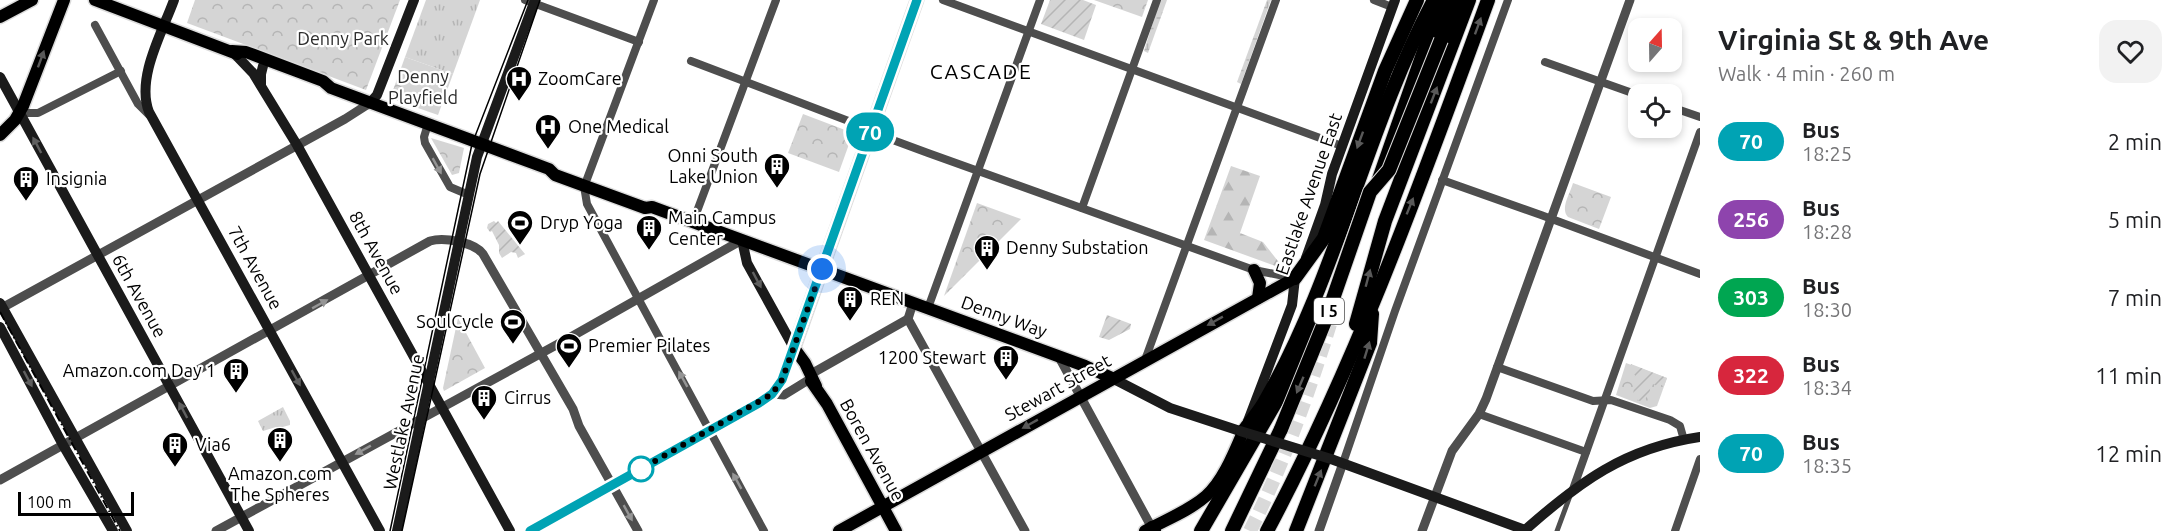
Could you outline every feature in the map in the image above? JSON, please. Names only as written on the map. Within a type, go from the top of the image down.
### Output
[{"type":"highway","points":[[1295,278],[1324,238],[1385,71],[1417,0]]},
{"type":"highway","points":[[1243,432],[1263,406],[1284,366],[1316,294],[1396,77],[1434,0]]},
{"type":"highway","points":[[1330,324],[1441,0]]},
{"type":"highway","name":"I 5","points":[[1232,531],[1310,361],[1441,0]]},
{"type":"highway","points":[[1370,192],[1389,170],[1456,0]]},
{"type":"highway","points":[[1342,375],[1383,227],[1469,0]]},
{"type":"highway","name":"I 5","points":[[1267,531],[1303,461],[1342,375],[1444,121],[1488,0]]},
{"type":"highway","points":[[1295,278],[1316,267],[1338,237]]},
{"type":"highway","points":[[1201,531],[1284,388],[1354,249]]},
{"type":"highway","points":[[1296,531],[1370,344],[1373,300]]},
{"type":"main road","points":[[0,17],[32,0]]},
{"type":"main road","points":[[0,135],[20,113],[64,0]]},
{"type":"main road","name":"Denny Way","points":[[95,0],[232,51],[244,59],[321,88],[331,88]]},
{"type":"main road","points":[[152,119],[145,99],[144,84],[174,0]]},
{"type":"main road","points":[[370,103],[378,94],[414,0]]},
{"type":"main road","points":[[794,348],[917,0]]},
{"type":"main road","name":"Westlake Avenue","points":[[397,531],[469,195],[482,144],[531,1]]},
{"type":"main road","name":"Eastlake Avenue East","points":[[1243,432],[1292,305],[1295,278],[1307,256],[1322,215],[1342,146],[1394,3]]},
{"type":"main road","name":"Denny Way","points":[[232,51],[246,52],[323,81],[331,88],[370,103],[549,169],[558,169],[586,182],[647,201],[652,207],[1059,357],[1112,378],[1170,408],[1343,463],[1526,531]]},
{"type":"main road","name":"8th Avenue","points":[[232,51],[253,73],[297,146],[510,531]]},
{"type":"main road","points":[[262,88],[260,77],[263,66]]},
{"type":"main road","name":"6th Avenue","points":[[0,77],[249,531]]},
{"type":"main road","name":"7th Avenue","points":[[152,119],[380,531]]},
{"type":"main road","name":"Boren Avenue","points":[[742,240],[747,263],[896,531]]},
{"type":"main road","points":[[1254,270],[1260,283],[1258,298]]},
{"type":"main road","name":"Stewart Street","points":[[839,531],[1295,278]]},
{"type":"main road","points":[[1,307],[128,531]]},
{"type":"main road","points":[[0,327],[63,445],[113,531]]},
{"type":"main road","points":[[1150,530],[1201,500],[1215,485],[1243,432]]},
{"type":"main road","points":[[1526,531],[1573,489],[1621,460],[1658,446],[1700,437]]},
{"type":"street","points":[[654,0],[586,182],[587,204],[764,531]]},
{"type":"street","points":[[693,222],[776,0]]},
{"type":"street","points":[[943,0],[1342,146]]},
{"type":"street","points":[[928,308],[1040,0]]},
{"type":"street","points":[[1082,208],[1157,0]]},
{"type":"street","points":[[1145,360],[1276,0]]},
{"type":"street","points":[[1374,0],[1394,3]]},
{"type":"street","points":[[1318,531],[1508,0]]},
{"type":"street","points":[[1422,531],[1452,451],[1479,414],[1630,0]]},
{"type":"street","points":[[531,1],[639,42]]},
{"type":"street","name":"7th Avenue","points":[[95,25],[138,104],[152,119]]},
{"type":"street","points":[[691,61],[978,171],[1186,246],[1254,270],[1295,278]]},
{"type":"street","points":[[1545,62],[1628,91]]},
{"type":"street","points":[[20,113],[38,112],[121,71]]},
{"type":"street","points":[[1,307],[297,146],[370,103]]},
{"type":"street","points":[[1682,111],[1700,118]]},
{"type":"street","points":[[428,124],[424,137],[425,143],[447,184],[454,190],[469,195]]},
{"type":"street","points":[[1557,531],[1700,132]]},
{"type":"street","points":[[1442,180],[1700,274]]},
{"type":"street","points":[[0,480],[434,240],[460,242],[478,248],[573,409],[579,426],[638,531]]},
{"type":"street","points":[[216,531],[742,240]]},
{"type":"street","points":[[772,394],[783,394],[812,380],[908,319],[913,303]]},
{"type":"street","points":[[908,319],[1025,531]]},
{"type":"street","points":[[530,531],[772,394],[782,380],[794,348]]},
{"type":"street","points":[[1059,357],[1150,530]]},
{"type":"street","points":[[1497,367],[1593,401],[1611,400],[1674,422],[1680,426],[1684,440]]},
{"type":"street","points":[[1479,414],[1586,452]]},
{"type":"street","points":[[1675,531],[1700,459]]},
{"type":"green space","name":"Denny Park","points":[[195,0],[400,0],[366,90],[187,23]]},
{"type":"green space","points":[[426,0],[480,0],[453,74],[405,57]]},
{"type":"green space","points":[[1050,0],[1083,0],[1096,5],[1084,40],[1041,24]]},
{"type":"green space","points":[[1094,0],[1148,0],[1142,17]]},
{"type":"green space","points":[[1160,0],[1167,0],[1148,53],[1144,51]]},
{"type":"green space","points":[[1267,0],[1271,0],[1241,84],[1237,82]]},
{"type":"green space","name":"Denny Playfield","points":[[405,57],[453,74],[438,115],[395,100],[392,93]]},
{"type":"green space","points":[[421,65],[439,99],[422,107],[405,74]]},
{"type":"green space","points":[[803,114],[853,133],[839,172],[788,153]]},
{"type":"green space","points":[[431,138],[464,148],[459,173],[452,175]]},
{"type":"green space","points":[[1231,166],[1260,176],[1240,233],[1263,242],[1281,265],[1278,267],[1204,240]]},
{"type":"green space","points":[[1573,183],[1611,197],[1599,229],[1568,217],[1565,205]]},
{"type":"green space","points":[[977,203],[1021,219],[944,296]]},
{"type":"green space","points":[[494,221],[496,223],[498,221],[525,254],[518,258],[516,253],[511,252],[502,258],[492,231],[490,232],[487,228],[488,224]]},
{"type":"green space","points":[[1107,315],[1131,324],[1130,329],[1109,340],[1099,337]]},
{"type":"green space","points":[[458,318],[485,368],[444,391],[443,388]]},
{"type":"green space","points":[[1626,363],[1667,378],[1657,406],[1650,408],[1616,395]]},
{"type":"green space","points":[[1631,364],[1667,378],[1661,388],[1651,383],[1649,396],[1643,403],[1633,397],[1635,375],[1630,372]]},
{"type":"green space","points":[[283,407],[290,425],[263,431],[258,421]]},
{"type":"tunnel","points":[[1250,531],[1294,429],[1330,324]]},
{"type":"tram line","points":[[390,531],[472,144],[528,0]]},
{"type":"tram line","points":[[402,531],[480,174],[540,0]]},
{"type":"railway","points":[[0,312],[120,531]]},
{"type":"bus line","name":"70","points":[[530,531],[759,403],[778,388],[804,322],[917,0]]},
{"type":"place","name":"ZoomCare","points":[[519,102]]},
{"type":"place","name":"One Medical","points":[[548,150]]},
{"type":"place","name":"Onni South Lake Union","points":[[777,189]]},
{"type":"place","name":"Insignia","points":[[26,202]]},
{"type":"place","name":"Dryp Yoga","points":[[520,246]]},
{"type":"place","name":"Main Campus Center","points":[[649,251]]},
{"type":"place","name":"Denny Substation","points":[[987,271]]},
{"type":"place","name":"REN","points":[[850,322]]},
{"type":"place","name":"SoulCycle","points":[[513,345]]},
{"type":"place","name":"Premier Pilates","points":[[569,369]]},
{"type":"place","name":"1200 Stewart","points":[[1006,381]]},
{"type":"place","name":"Amazon.com Day 1","points":[[236,394]]},
{"type":"place","name":"Cirrus","points":[[484,421]]},
{"type":"place","name":"Amazon.com The Spheres","points":[[280,463]]},
{"type":"place","name":"Via6","points":[[175,468]]},
{"type":"district","name":"CASCADE","points":[[981,72]]},
{"type":"route","points":[[641,469],[634,473],[759,403],[778,388],[822,269]]}]
